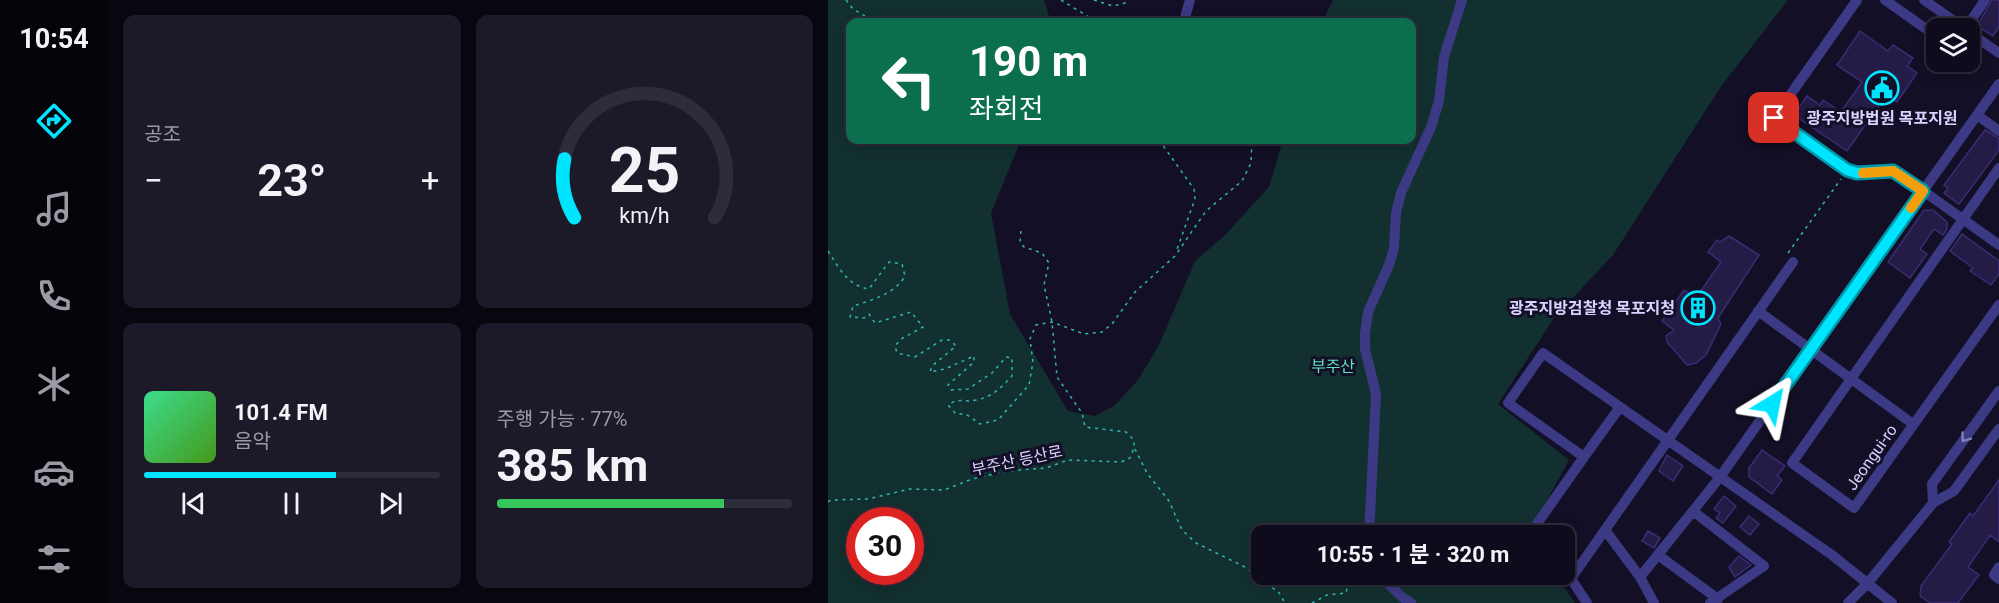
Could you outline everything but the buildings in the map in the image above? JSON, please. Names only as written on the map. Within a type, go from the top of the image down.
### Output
[{"type":"street","points":[[1185,18],[1190,0]]},
{"type":"street","points":[[1370,525],[1376,394],[1365,350],[1368,312],[1394,248],[1396,213],[1401,193],[1431,127],[1439,101],[1444,57],[1462,0]]},
{"type":"street","points":[[1857,0],[1774,118],[1847,170],[1857,173],[1893,171],[1999,245]]},
{"type":"street","points":[[1886,0],[1926,29]]},
{"type":"street","points":[[1924,0],[1950,18]]},
{"type":"street","points":[[1972,18],[1985,0]]},
{"type":"street","points":[[1980,40],[1999,53]]},
{"type":"street","points":[[1640,577],[1720,477],[1999,84]]},
{"type":"street","points":[[1977,115],[1999,131]]},
{"type":"street","name":"Jeongui-ro","points":[[1999,168],[1792,463],[1854,508],[1999,305]]},
{"type":"street","points":[[1575,573],[1758,311],[1789,260]]},
{"type":"street","name":"Jeongui-ro","points":[[1758,311],[1913,424]]},
{"type":"street","points":[[1584,457],[1508,403],[1543,353],[1832,555],[1892,603]]},
{"type":"street","points":[[1933,503],[1932,484],[1999,391]]},
{"type":"street","points":[[1536,525],[1620,407]]},
{"type":"street","points":[[1848,603],[1867,584],[1933,503],[1954,491],[1999,429]]},
{"type":"street","points":[[1658,555],[1714,601],[1764,566],[1693,511]]},
{"type":"street","points":[[1605,530],[1640,577],[1654,603]]},
{"type":"street","points":[[1999,567],[1994,575],[1999,579]]},
{"type":"street","points":[[1575,582],[1587,603]]},
{"type":"street","points":[[1389,585],[1411,603]]},
{"type":"path","points":[[846,0],[853,9],[868,18]]},
{"type":"path","points":[[1061,0],[1090,18]]},
{"type":"path","points":[[1095,0],[1113,6],[1125,3],[1127,0]]},
{"type":"path","points":[[1162,144],[1194,189],[1195,199],[1175,256]]},
{"type":"path","points":[[828,250],[843,274],[859,287],[869,289],[889,262],[902,264],[905,276],[900,284],[878,298],[853,306],[850,316],[864,318],[869,314],[875,323],[911,312],[923,327],[901,339],[895,346],[897,353],[915,357],[942,340],[950,340],[956,346],[932,366],[930,372],[945,369],[974,356],[974,362],[948,385],[951,390],[968,389],[992,373],[1006,357],[1012,358],[1012,376],[997,393],[975,401],[955,400],[948,405],[956,414],[966,414],[980,424],[998,420],[1029,385],[1033,362],[1030,339],[1035,325],[1052,322],[1084,334],[1102,332],[1112,324],[1135,292],[1175,256],[1206,211],[1242,181],[1251,163],[1252,144]]},
{"type":"path","points":[[1789,260],[1847,170]]},
{"type":"path","points":[[1021,230],[1020,242],[1024,247],[1042,253],[1049,263],[1044,285],[1052,322],[1057,377],[1082,413],[1086,427],[1126,432],[1134,440],[1134,448],[1147,473],[1169,501],[1182,530],[1196,543],[1247,568],[1260,581],[1278,591],[1285,603]]},
{"type":"path","name":"부주산 등산로","points":[[828,502],[868,499],[910,489],[944,490],[972,479],[1007,471],[1046,468],[1068,459],[1121,462],[1130,458],[1134,448]]},
{"type":"path","points":[[1312,603],[1327,595],[1346,592],[1348,585]]},
{"type":"green space","name":"부주산","points":[[828,0],[1044,0],[1050,18],[846,18],[846,144],[1019,144],[991,213],[1010,314],[1068,411],[1095,416],[1114,406],[1138,380],[1159,345],[1195,261],[1224,236],[1269,187],[1282,144],[1416,144],[1416,18],[1324,18],[1333,0],[1788,0],[1722,85],[1613,255],[1554,318],[1498,404],[1569,460],[1533,525],[1251,525],[1251,585],[1563,585],[1575,603],[828,603]]},
{"type":"slow traffic","points":[[1863,173],[1893,171],[1923,191],[1911,208]]},
{"type":"place","name":"광주지방법원 목포지원","points":[[1882,88]]},
{"type":"place","name":"광주지방검찰청 목포지청","points":[[1698,308]]},
{"type":"route","points":[[1772,404],[1923,191],[1893,171],[1852,173],[1774,118]]}]
